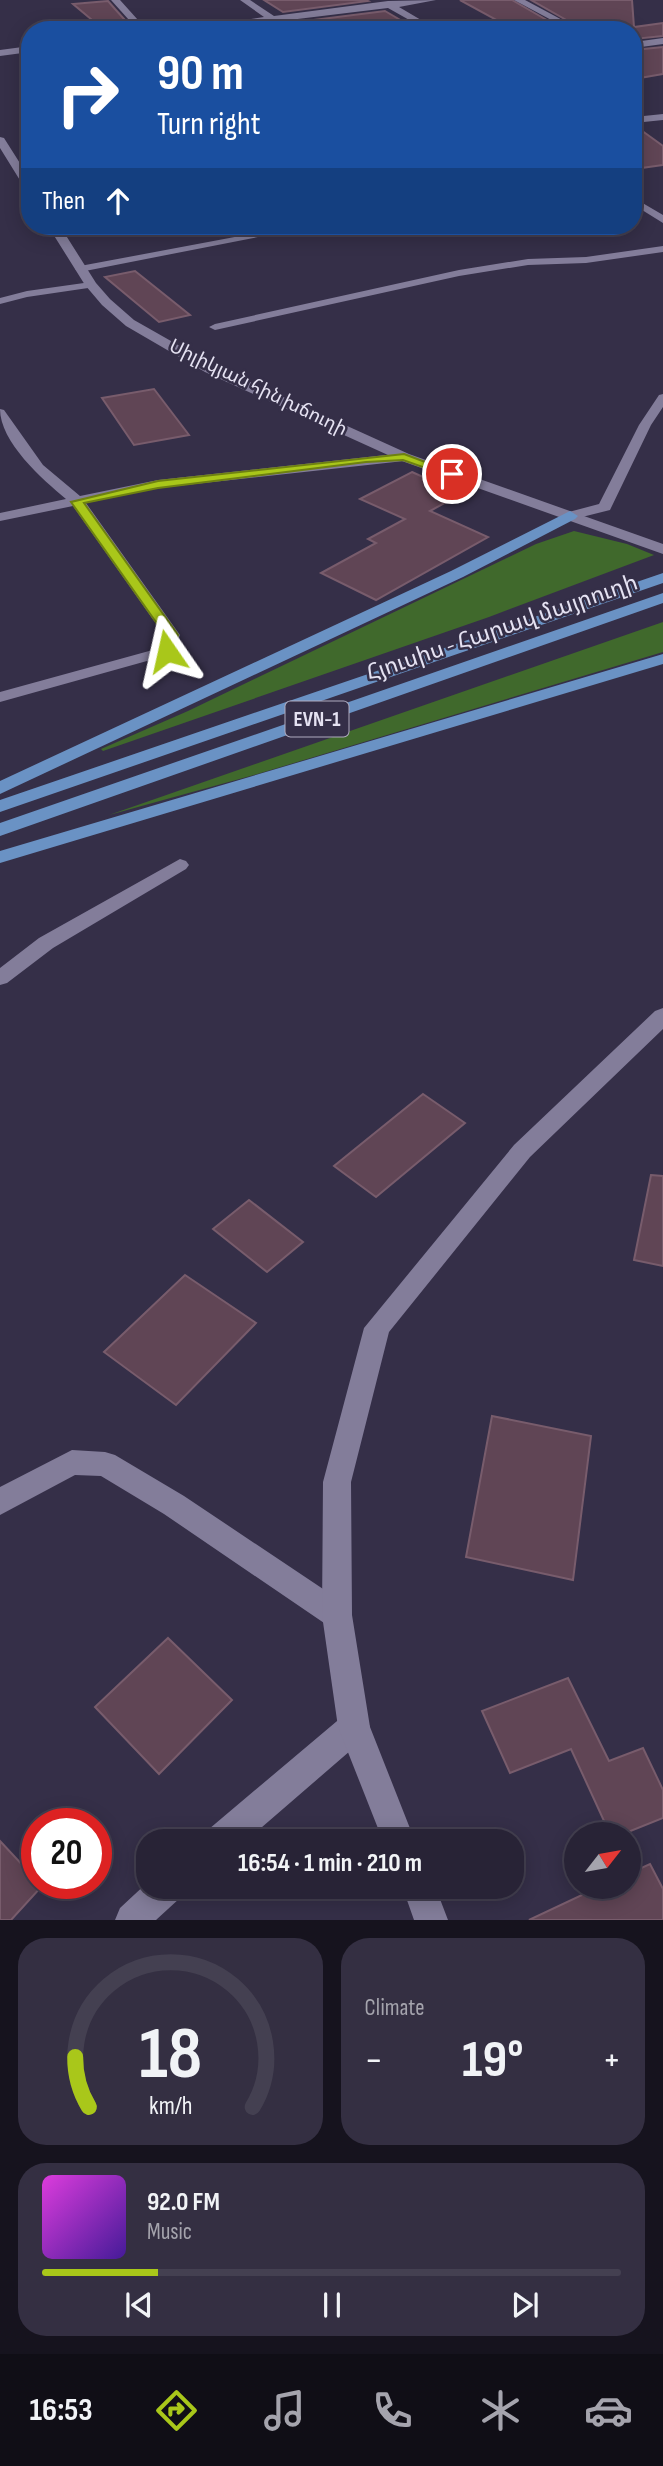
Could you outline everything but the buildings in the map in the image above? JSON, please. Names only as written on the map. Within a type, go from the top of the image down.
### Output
[{"type":"highway","points":[[0,788],[419,591],[570,516]]},
{"type":"highway","name":"Հյուսիս - Հարավ մայրուղի","points":[[0,806],[663,578]]},
{"type":"highway","name":"Հյուսիս - Հարավ մայրուղի","points":[[0,830],[663,598]]},
{"type":"highway","points":[[0,857],[663,659]]},
{"type":"street","points":[[115,0],[135,21]]},
{"type":"street","points":[[244,0],[276,21]]},
{"type":"street","points":[[380,0],[418,21]]},
{"type":"street","points":[[256,21],[432,0]]},
{"type":"street","points":[[518,0],[559,21]]},
{"type":"street","points":[[642,44],[663,41]]},
{"type":"street","points":[[0,53],[21,51]]},
{"type":"street","points":[[642,119],[663,117]]},
{"type":"street","points":[[0,140],[21,174]]},
{"type":"street","name":"Սիլիկյան հին խճուղի","points":[[59,235],[91,285],[130,323],[210,369],[404,457],[663,549]]},
{"type":"street","points":[[395,1829],[354,1727],[337,1615],[337,1482],[377,1328],[522,1151],[661,1022]]},
{"type":"street","points":[[0,1502],[72,1462],[105,1464],[174,1505],[337,1615]]},
{"type":"street","points":[[235,1829],[354,1727]]},
{"type":"street","points":[[132,1920],[154,1899]]},
{"type":"street","points":[[423,1899],[431,1920]]},
{"type":"lane","points":[[642,206],[663,220]]},
{"type":"lane","points":[[80,269],[261,235]]},
{"type":"lane","points":[[215,327],[459,273],[528,262],[586,260],[663,249]]},
{"type":"lane","points":[[0,302],[26,294],[91,285]]},
{"type":"lane","points":[[570,516],[605,507],[645,425],[663,398]]},
{"type":"lane","points":[[0,413],[38,468],[77,502],[172,635],[167,651],[0,697]]},
{"type":"lane","points":[[0,517],[158,484],[404,457]]},
{"type":"lane","points":[[0,978],[46,943],[180,865]]},
{"type":"green space","points":[[574,531],[627,544],[654,555],[489,617],[103,751],[101,749],[188,711],[536,544]]},
{"type":"green space","points":[[663,622],[663,652],[254,775],[109,815]]},
{"type":"route","points":[[167,651],[172,635],[77,502],[158,484],[366,459],[404,457],[452,474]]}]
